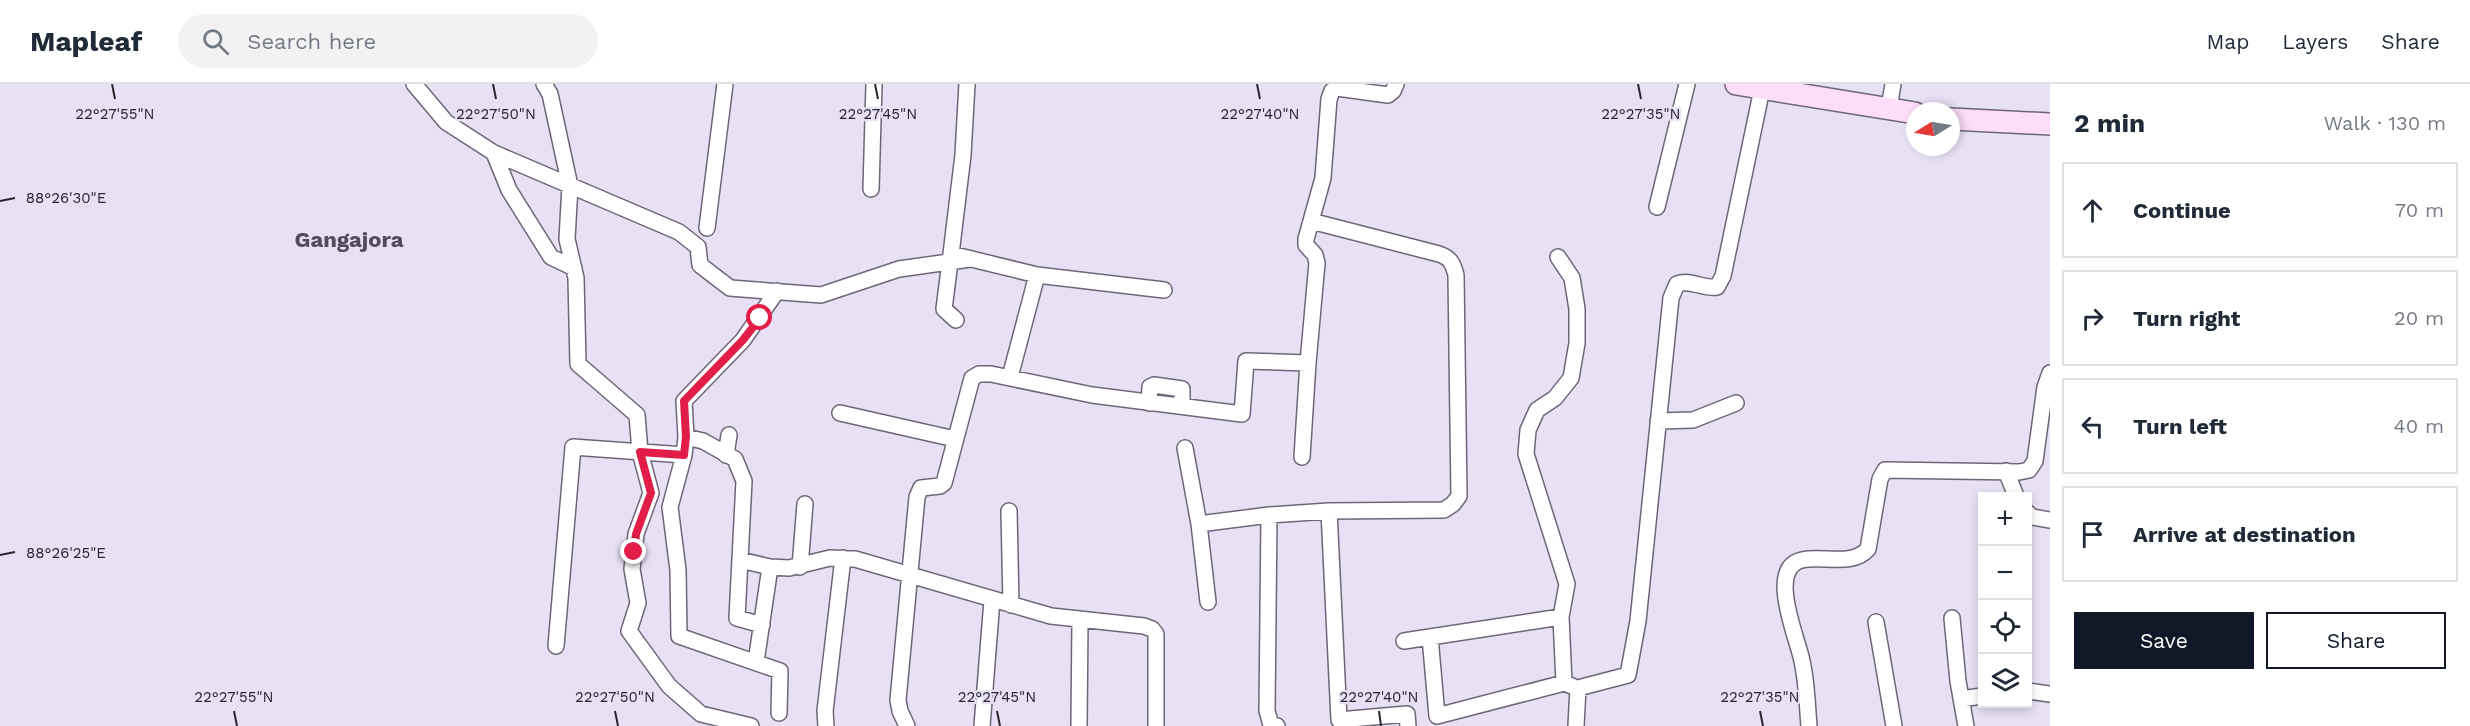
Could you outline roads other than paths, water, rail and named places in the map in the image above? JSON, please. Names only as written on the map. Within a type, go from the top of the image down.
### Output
[{"type":"main road","points":[[1736,84],[1906,111]]},
{"type":"main road","points":[[1960,119],[2050,124]]},
{"type":"street","points":[[414,84],[446,122],[494,153],[679,232],[698,247],[700,264],[730,288],[821,295],[899,269],[951,258],[970,259],[1037,275],[1164,290]]},
{"type":"street","points":[[544,84],[550,94],[570,186],[567,239],[574,268],[579,310],[578,364],[637,415],[640,452],[651,493],[636,534],[632,569],[638,603],[629,631],[669,686],[701,714],[751,726]]},
{"type":"street","points":[[707,228],[725,84]]},
{"type":"street","points":[[871,189],[874,84]]},
{"type":"street","points":[[956,320],[944,309],[963,155],[967,84]]},
{"type":"street","points":[[1302,457],[1317,273],[1315,255],[1306,245],[1323,178],[1329,99],[1332,91],[1337,88],[1388,95],[1396,84]]},
{"type":"street","points":[[1657,207],[1687,84]]},
{"type":"street","points":[[1889,108],[1893,84]]},
{"type":"street","points":[[1430,637],[1437,716],[1571,685],[1628,675],[1638,621],[1673,289],[1677,284],[1684,282],[1710,288],[1717,287],[1723,276],[1763,87]]},
{"type":"street","points":[[494,153],[509,190],[551,256],[574,268]]},
{"type":"street","points":[[1199,524],[1269,515],[1329,511],[1444,510],[1453,504],[1458,496],[1456,275],[1452,263],[1446,256],[1311,221]]},
{"type":"street","points":[[1558,257],[1572,278],[1577,309],[1577,343],[1571,378],[1555,398],[1537,410],[1528,430],[1526,454],[1567,584],[1561,617],[1576,726]]},
{"type":"street","points":[[1010,377],[1037,275]]},
{"type":"street","points":[[777,291],[743,340],[684,401],[686,437],[684,455],[670,507],[678,570],[679,636],[780,671],[779,713]]},
{"type":"street","points":[[907,726],[898,700],[918,492],[921,488],[940,486],[944,483],[972,378],[979,374],[1010,377],[1092,394],[1242,414],[1246,361],[1308,363]]},
{"type":"street","points":[[1809,726],[1802,659],[1786,603],[1786,576],[1790,567],[1794,562],[1804,559],[1853,558],[1862,555],[1868,549],[1880,479],[1885,470],[2029,470],[2035,461],[2045,387],[2050,373]]},
{"type":"street","points":[[1658,421],[1693,420],[1736,403]]},
{"type":"street","points":[[840,413],[955,439]]},
{"type":"street","points":[[726,455],[729,435]]},
{"type":"street","points":[[686,437],[703,441],[735,459],[744,481],[741,498],[736,618],[762,625]]},
{"type":"street","points":[[556,646],[573,447],[684,455]]},
{"type":"street","points":[[1185,448],[1199,524],[1208,602]]},
{"type":"street","points":[[2006,471],[2014,492]]},
{"type":"street","points":[[800,567],[805,504]]},
{"type":"street","points":[[1009,511],[1011,605]]},
{"type":"street","points":[[1329,511],[1338,720],[1407,714],[1408,726]]},
{"type":"street","points":[[1269,515],[1267,711],[1271,725],[1277,726]]},
{"type":"street","points":[[2032,517],[2050,520]]},
{"type":"street","points":[[826,726],[825,711],[843,558]]},
{"type":"street","points":[[740,560],[770,567],[800,567],[818,561],[855,559],[1051,616],[1144,626],[1152,629],[1156,634],[1156,726]]},
{"type":"street","points":[[756,662],[770,567]]},
{"type":"street","points":[[982,726],[992,600]]},
{"type":"street","points":[[1404,641],[1561,617]]},
{"type":"street","points":[[1952,618],[1966,726]]},
{"type":"street","points":[[1079,726],[1080,620]]},
{"type":"street","points":[[1876,622],[1894,726]]},
{"type":"street","points":[[2032,692],[2050,694]]},
{"type":"street","points":[[1961,699],[1978,697]]},
{"type":"district","name":"Gangajora","points":[[349,239]]}]
